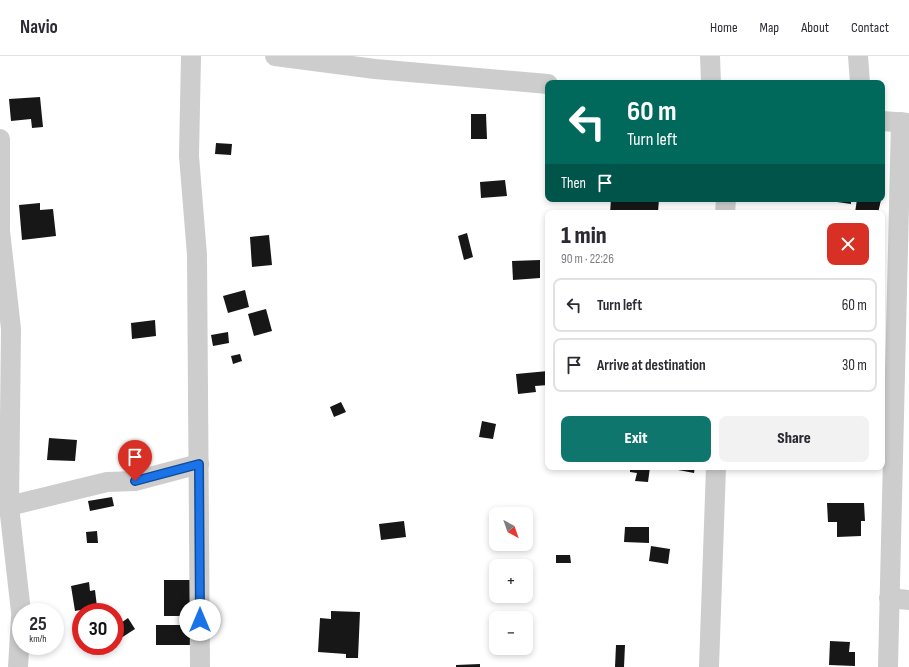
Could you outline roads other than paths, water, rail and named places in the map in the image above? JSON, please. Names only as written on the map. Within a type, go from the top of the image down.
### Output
[{"type":"street","points":[[191,56],[189,156],[197,254],[200,667]]},
{"type":"street","points":[[275,56],[375,69],[545,84]]},
{"type":"street","points":[[710,56],[711,80]]},
{"type":"street","points":[[858,56],[860,80]]},
{"type":"street","points":[[888,667],[897,122]]},
{"type":"street","points":[[0,139],[0,231],[11,329],[9,506],[20,603]]},
{"type":"street","points":[[9,506],[107,482],[135,481],[199,464]]},
{"type":"street","points":[[709,667],[716,470]]},
{"type":"street","points":[[889,598],[909,600]]},
{"type":"street","points":[[18,667],[19,655]]}]
